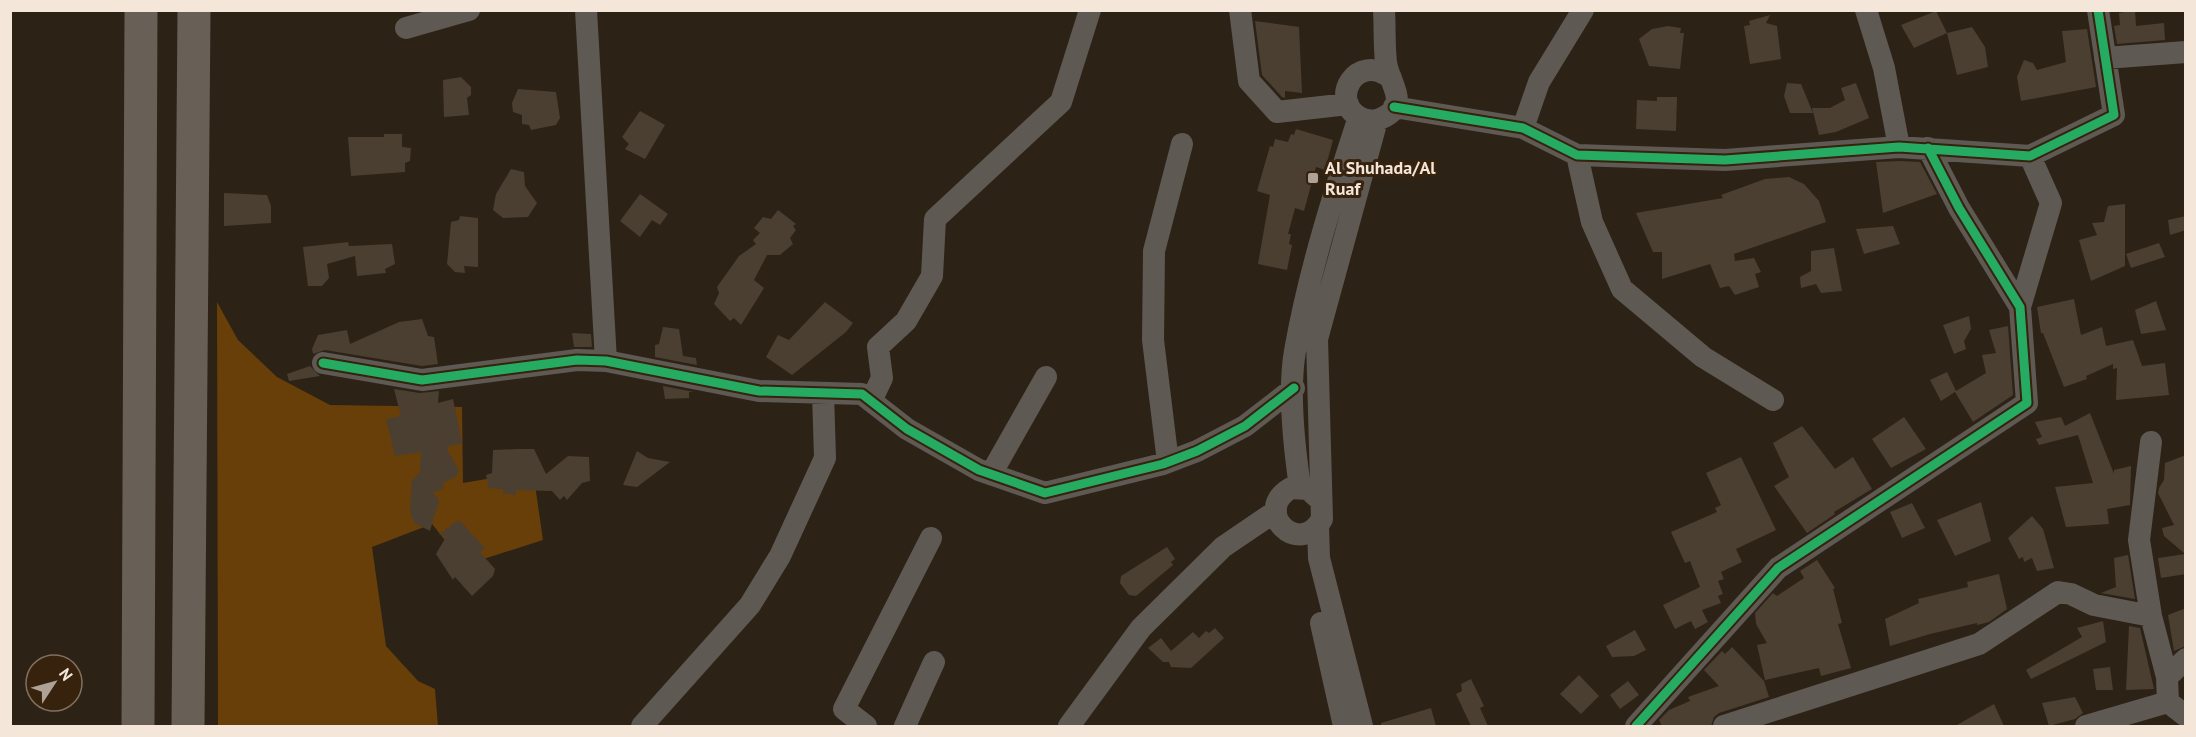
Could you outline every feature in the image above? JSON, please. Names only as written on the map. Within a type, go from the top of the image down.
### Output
[{"type":"highway","points":[[138,726],[141,10]]},
{"type":"highway","points":[[189,726],[194,10]]},
{"type":"street","points":[[406,28],[469,10]]},
{"type":"street","points":[[586,10],[606,361]]},
{"type":"street","points":[[871,401],[882,378],[878,348],[906,321],[932,276],[935,219],[1061,102],[1090,10]]},
{"type":"street","points":[[1240,10],[1249,81],[1277,112],[1369,112],[1523,128],[1577,155],[1725,160],[1899,147],[2030,156],[2114,115],[2098,10]]},
{"type":"street","points":[[1300,487],[1293,441],[1298,341],[1331,203],[1369,112],[1397,90],[1381,74],[1370,10]]},
{"type":"street","points":[[1381,74],[1386,64],[1384,10]]},
{"type":"street","points":[[1523,128],[1539,82],[1583,10]]},
{"type":"street","points":[[1866,10],[1884,68],[1899,147]]},
{"type":"street","points":[[2105,58],[2186,52]]},
{"type":"street","points":[[1369,112],[1346,91],[1354,76],[1381,74]]},
{"type":"street","points":[[1362,726],[1319,558],[1318,526],[1323,511],[1320,500],[1317,339],[1369,112]]},
{"type":"street","points":[[1168,462],[1153,340],[1154,251],[1182,144]]},
{"type":"street","points":[[1928,148],[1959,208],[2020,307]]},
{"type":"street","points":[[1577,155],[1592,222],[1622,289],[1703,357],[1773,400]]},
{"type":"street","points":[[1636,726],[1779,568],[2026,403],[2020,307],[2051,203],[2030,156]]},
{"type":"street","points":[[323,363],[422,380],[577,360],[606,361],[759,391],[862,394],[907,429],[991,474],[1045,493],[1168,462],[1245,426],[1294,387]]},
{"type":"street","points":[[991,474],[1046,377]]},
{"type":"street","points":[[642,726],[750,605],[780,556],[825,458],[823,393]]},
{"type":"street","points":[[2151,442],[2139,540],[2151,616],[2167,677],[2168,702],[2186,716]]},
{"type":"street","points":[[1320,500],[1308,489],[1300,487],[1284,492],[1279,499],[1276,511],[1282,527],[1293,534],[1306,558],[1344,726]]},
{"type":"street","points":[[1069,726],[1141,628],[1223,547],[1276,511]]},
{"type":"street","points":[[1293,534],[1309,532],[1318,526]]},
{"type":"street","points":[[866,726],[844,710],[931,538]]},
{"type":"street","points":[[1724,726],[1979,644],[2058,592],[2071,594],[2094,605],[2151,616]]},
{"type":"street","points":[[2167,677],[2186,658]]},
{"type":"street","points":[[904,726],[934,662]]},
{"type":"street","points":[[2086,726],[2168,702]]},
{"type":"shaded area","points":[[217,302],[238,340],[277,377],[330,405],[462,407],[463,483],[533,471],[543,540],[465,565],[432,524],[372,547],[386,646],[418,681],[435,689],[438,726],[218,726]]},
{"type":"building","points":[[2135,10],[2136,26],[2164,23],[2165,40],[2117,44],[2114,26],[2120,25],[2119,13]]},
{"type":"building","points":[[1936,11],[1947,33],[1914,48],[1901,25]]},
{"type":"building","points":[[1770,15],[1766,23],[1777,26],[1781,59],[1750,64],[1744,26],[1750,25],[1749,21]]},
{"type":"building","points":[[1255,21],[1299,27],[1302,93],[1285,91],[1285,98],[1282,97],[1262,75]]},
{"type":"building","points":[[1668,26],[1681,28],[1680,33],[1684,33],[1680,69],[1649,66],[1639,39],[1652,29]]},
{"type":"building","points":[[1972,27],[1985,47],[1988,67],[1957,75],[1947,33]]},
{"type":"building","points":[[2087,29],[2096,87],[2021,101],[2017,77],[2024,60],[2033,63],[2037,70],[2066,62],[2062,31]]},
{"type":"building","points":[[461,77],[471,87],[471,95],[467,98],[469,115],[444,117],[443,80]]},
{"type":"building","points":[[1787,83],[1801,84],[1813,113],[1790,113],[1784,96]]},
{"type":"building","points":[[1856,83],[1869,118],[1836,132],[1819,135],[1812,108],[1830,108],[1845,100],[1841,88]]},
{"type":"building","points":[[518,89],[556,92],[560,118],[556,125],[531,130],[529,125],[522,124],[522,115],[513,112],[512,103]]},
{"type":"building","points":[[1657,97],[1677,97],[1676,131],[1636,129],[1637,100],[1657,101]]},
{"type":"building","points":[[640,111],[665,125],[645,159],[625,149],[629,144],[622,137]]},
{"type":"building","points":[[1296,129],[1333,140],[1325,170],[1316,167],[1304,211],[1295,208],[1288,234],[1291,234],[1289,244],[1292,245],[1287,270],[1258,264],[1270,195],[1257,191],[1270,146],[1273,147],[1275,139],[1288,142]]},
{"type":"building","points":[[384,134],[402,134],[402,147],[411,148],[410,161],[405,163],[405,172],[351,176],[348,137],[384,137]]},
{"type":"building","points":[[1876,162],[1920,162],[1937,194],[1883,213]]},
{"type":"building","points":[[511,169],[524,172],[525,186],[537,203],[528,217],[503,218],[493,210],[496,194]]},
{"type":"building","points":[[1789,177],[1804,184],[1819,201],[1826,222],[1734,254],[1735,261],[1754,258],[1761,272],[1755,274],[1759,287],[1735,295],[1729,286],[1720,288],[1710,264],[1662,279],[1662,252],[1653,252],[1636,213],[1723,198],[1721,195],[1765,179]]},
{"type":"building","points":[[224,193],[267,195],[271,206],[271,223],[224,226]]},
{"type":"building","points":[[640,194],[668,214],[660,225],[652,220],[640,237],[620,221]]},
{"type":"building","points":[[2125,204],[2125,266],[2091,281],[2079,240],[2097,235],[2092,223],[2104,222],[2108,206]]},
{"type":"building","points":[[778,210],[796,224],[793,226],[796,230],[790,238],[793,244],[780,255],[767,255],[754,280],[764,288],[741,325],[734,318],[730,321],[714,304],[719,293],[717,287],[739,256],[756,244],[753,240],[760,233],[754,228],[763,217],[771,219]]},
{"type":"building","points":[[460,216],[478,218],[478,267],[464,266],[465,273],[455,272],[447,264],[451,222],[459,220]]},
{"type":"building","points":[[2186,216],[2186,230],[2170,235],[2168,220]]},
{"type":"building","points":[[1893,226],[1900,244],[1864,254],[1856,229]]},
{"type":"building","points":[[348,242],[349,246],[392,244],[395,264],[385,269],[386,273],[357,276],[355,256],[327,264],[329,278],[322,286],[308,286],[303,247]]},
{"type":"building","points":[[2159,243],[2165,257],[2131,268],[2126,254]]},
{"type":"building","points":[[1834,248],[1842,291],[1821,293],[1816,284],[1801,288],[1800,277],[1811,271],[1811,251]]},
{"type":"building","points":[[2074,299],[2081,335],[2102,327],[2106,346],[2133,340],[2142,366],[2165,363],[2169,395],[2116,400],[2117,368],[2113,369],[2113,364],[2086,376],[2087,379],[2064,387],[2043,333],[2041,333],[2037,307]]},
{"type":"building","points":[[2156,301],[2166,330],[2141,334],[2135,310]]},
{"type":"building","points":[[825,302],[853,323],[846,332],[792,375],[766,357],[778,335],[789,340]]},
{"type":"building","points":[[1969,316],[1971,329],[1964,341],[1966,349],[1954,354],[1943,325]]},
{"type":"building","points":[[422,319],[428,336],[434,337],[438,364],[422,366],[325,350],[313,354],[312,349],[318,335],[347,330],[350,344],[399,322]]},
{"type":"building","points":[[2008,326],[2013,395],[1973,422],[1955,392],[1941,401],[1930,380],[1947,372],[1956,391],[1986,373],[1982,355],[1996,353],[1989,330]]},
{"type":"building","points":[[663,327],[679,329],[683,356],[696,358],[697,365],[655,357],[655,345],[659,344]]},
{"type":"building","points":[[572,333],[591,334],[592,347],[574,347]]},
{"type":"building","points":[[310,366],[320,376],[289,381],[287,374]]},
{"type":"building","points":[[663,386],[694,392],[689,392],[689,398],[665,399]]},
{"type":"building","points":[[394,389],[420,393],[439,391],[438,403],[453,399],[462,443],[446,447],[459,471],[456,476],[442,484],[444,488],[433,493],[439,500],[430,531],[414,523],[410,511],[412,480],[420,473],[421,452],[395,456],[386,419],[401,416]]},
{"type":"building","points":[[2090,413],[2114,474],[2114,470],[2131,466],[2130,505],[2107,509],[2109,524],[2066,527],[2055,487],[2093,483],[2078,435],[2039,445],[2036,439],[2042,437],[2035,422],[2061,417],[2065,426]]},
{"type":"building","points":[[1904,417],[1926,449],[1891,468],[1872,439]]},
{"type":"building","points":[[1802,426],[1835,469],[1853,457],[1872,489],[1834,512],[1835,514],[1807,533],[1774,486],[1789,477],[1773,443]]},
{"type":"building","points":[[534,449],[546,474],[568,456],[589,457],[590,481],[582,483],[567,500],[564,496],[560,500],[552,491],[516,490],[516,495],[503,493],[503,489],[489,488],[486,475],[492,473],[493,450]]},
{"type":"building","points":[[637,451],[648,458],[670,462],[637,487],[623,485]]},
{"type":"building","points":[[2186,455],[2186,574],[2161,578],[2158,558],[2185,554],[2164,536],[2162,528],[2174,525],[2158,493],[2159,488],[2164,480],[2165,463]]},
{"type":"building","points":[[1741,457],[1776,530],[1736,549],[1742,562],[1721,572],[1724,579],[1718,581],[1723,594],[1718,596],[1721,603],[1702,610],[1708,622],[1695,629],[1691,621],[1675,629],[1663,605],[1700,587],[1690,561],[1685,563],[1671,532],[1717,512],[1715,508],[1721,505],[1706,473]]},
{"type":"building","points":[[1981,502],[1991,541],[1955,556],[1937,520]]},
{"type":"building","points":[[1912,503],[1925,528],[1902,538],[1890,512]]},
{"type":"building","points":[[2032,516],[2043,529],[2054,568],[2037,571],[2032,558],[2024,562],[2023,557],[2019,559],[2008,538]]},
{"type":"building","points":[[459,520],[485,548],[480,552],[495,569],[493,576],[472,596],[455,577],[453,580],[436,554],[446,537],[439,534]]},
{"type":"building","points":[[1167,547],[1175,559],[1171,562],[1173,565],[1136,596],[1129,595],[1120,583],[1121,576]]},
{"type":"building","points":[[2128,555],[2135,599],[2101,593],[2116,587],[2114,558]]},
{"type":"building","points":[[1817,560],[1835,588],[1833,589],[1842,623],[1838,624],[1851,668],[1821,676],[1819,668],[1765,680],[1757,645],[1767,643],[1756,624],[1755,613],[1773,593],[1777,596],[1804,578],[1800,571]]},
{"type":"building","points":[[1999,574],[2007,609],[1989,622],[1930,634],[1890,646],[1885,619],[1919,603],[1918,599],[1968,587],[1967,582]]},
{"type":"building","points":[[2186,608],[2186,646],[2174,651],[2168,615]]},
{"type":"building","points":[[2103,621],[2106,642],[2031,679],[2026,670],[2082,637],[2077,628]]},
{"type":"building","points":[[2129,626],[2140,628],[2154,689],[2126,690]]},
{"type":"building","points":[[1215,628],[1224,638],[1191,668],[1171,667],[1169,662],[1163,662],[1148,648],[1161,638],[1171,651],[1193,632],[1199,638],[1206,631],[1209,633]]},
{"type":"building","points":[[1635,630],[1646,650],[1634,656],[1612,657],[1606,646]]},
{"type":"building","points":[[1732,647],[1764,681],[1769,697],[1719,713],[1714,717],[1711,726],[1662,726],[1659,720],[1669,710],[1690,701],[1688,697],[1719,686],[1704,670],[1722,651],[1725,654]]},
{"type":"building","points":[[2110,667],[2113,690],[2096,690],[2093,669]]},
{"type":"building","points":[[1579,675],[1599,696],[1581,714],[1560,694]]},
{"type":"building","points":[[1471,679],[1484,706],[1480,708],[1488,726],[1471,726],[1456,694],[1462,691],[1461,684]]},
{"type":"building","points":[[1628,681],[1639,695],[1620,709],[1610,695]]},
{"type":"building","points":[[2075,697],[2083,713],[2075,719],[2049,726],[2042,703]]},
{"type":"building","points":[[1994,704],[2004,726],[1955,726]]},
{"type":"building","points":[[1431,708],[1436,726],[1381,726],[1381,723]]},
{"type":"cycle path","points":[[1394,107],[1523,128],[1577,155],[1725,160],[1899,147],[2030,156],[2114,115],[2098,10]]},
{"type":"cycle path","points":[[1636,726],[1778,568],[2027,403],[2020,307],[1959,208],[1928,148]]},
{"type":"cycle path","points":[[323,363],[422,380],[577,360],[606,361],[759,391],[862,394],[907,429],[979,470],[1045,493],[1163,464],[1197,451],[1245,426],[1294,388]]},
{"type":"place","name":"Al Shuhada/Al Ruaf","points":[[1313,178]]}]
